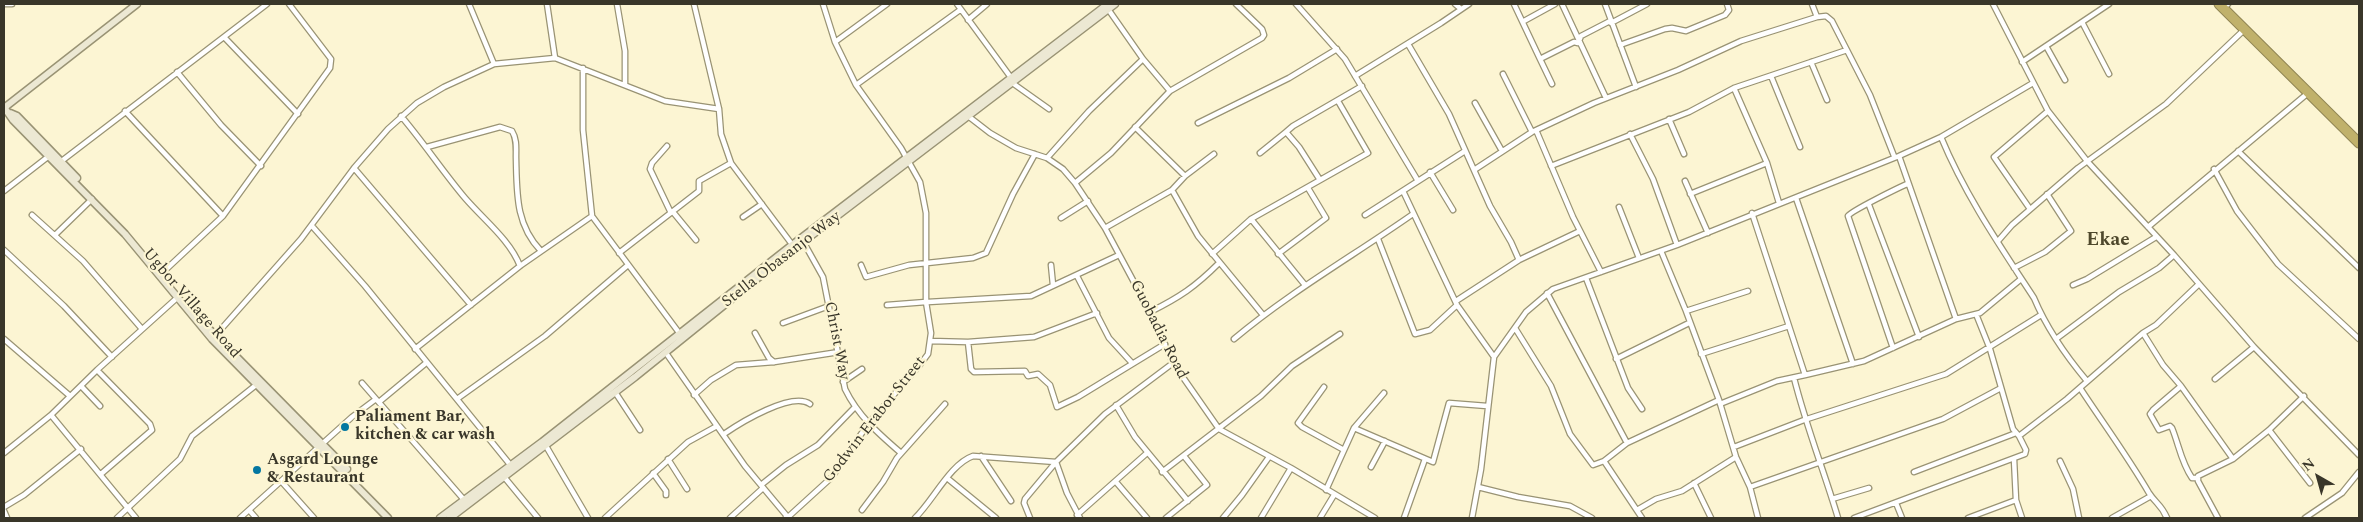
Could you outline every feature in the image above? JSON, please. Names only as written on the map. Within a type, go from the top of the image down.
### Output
[{"type":"highway","points":[[2225,4],[2245,29],[2359,143]]},
{"type":"highway","points":[[2225,4],[2359,138]]},
{"type":"street","points":[[4,4],[12,4]]},
{"type":"street","points":[[4,102],[132,4]]},
{"type":"street","points":[[4,107],[137,4]]},
{"type":"street","points":[[59,162],[267,4]]},
{"type":"street","points":[[162,274],[223,216],[262,166],[330,68],[332,62],[289,4]]},
{"type":"street","points":[[469,4],[494,64]]},
{"type":"street","points":[[546,4],[555,58]]},
{"type":"street","points":[[617,4],[625,51],[625,85]]},
{"type":"street","points":[[694,4],[718,109],[721,134],[732,164],[794,246],[908,159]]},
{"type":"street","name":"Godwin Erabor Street","points":[[786,518],[832,477],[868,424],[928,354],[930,340],[927,302],[926,213],[920,182],[908,159],[856,85],[835,42],[823,4]]},
{"type":"street","points":[[835,42],[887,4]]},
{"type":"street","points":[[957,4],[1011,80],[1050,109]]},
{"type":"street","points":[[968,20],[987,4]]},
{"type":"street","name":"Stella Obasanjo Way","points":[[440,518],[452,516],[466,503],[505,478],[512,468],[546,446],[666,353],[681,336],[794,246],[804,243],[908,159],[958,121],[968,116],[1011,80],[1108,6],[1116,4]]},
{"type":"street","points":[[1075,182],[1111,153],[1170,91],[1262,38],[1264,35],[1262,29],[1236,4]]},
{"type":"street","points":[[1296,4],[1337,49],[1362,86],[1418,181]]},
{"type":"street","points":[[1455,4],[1461,10]]},
{"type":"street","points":[[1355,76],[1469,4]]},
{"type":"street","points":[[1514,4],[1524,21],[1552,84]]},
{"type":"street","points":[[1524,21],[1554,4]]},
{"type":"street","points":[[1562,4],[1578,43],[1606,98]]},
{"type":"street","points":[[1605,4],[1610,22],[1636,87]]},
{"type":"street","points":[[1578,43],[1581,36],[1648,4]]},
{"type":"street","points":[[1620,45],[1665,29],[1672,28],[1686,31],[1724,15],[1729,10],[1727,4]]},
{"type":"street","points":[[1812,4],[1817,16]]},
{"type":"street","points":[[1994,4],[2048,111],[2087,161],[2254,347],[2304,396],[2359,456]]},
{"type":"street","points":[[2022,62],[2109,4]]},
{"type":"street","points":[[1108,6],[1143,59],[1170,91]]},
{"type":"street","points":[[856,85],[960,10]]},
{"type":"street","points":[[1474,170],[1534,131],[1606,98],[1636,87],[1741,41],[1817,16],[1826,16],[1832,21],[1870,95],[1907,184],[1956,320]]},
{"type":"street","points":[[2082,22],[2109,74]]},
{"type":"street","points":[[1998,241],[2030,209],[2087,161],[2166,104],[2245,29]]},
{"type":"street","points":[[224,37],[298,114]]},
{"type":"street","points":[[1540,59],[1574,42],[1578,43]]},
{"type":"street","points":[[1408,44],[1449,114],[1490,206],[1519,260]]},
{"type":"street","points":[[2046,46],[2064,80]]},
{"type":"street","points":[[1198,123],[1289,78],[1337,49]]},
{"type":"street","points":[[1551,166],[1696,108],[1734,88],[1846,50]]},
{"type":"street","points":[[213,337],[266,281],[312,226],[354,168],[402,116],[417,103],[444,87],[494,64],[555,58],[664,101],[718,109]]},
{"type":"street","points":[[1047,158],[1089,111],[1143,59]]},
{"type":"street","points":[[1811,62],[1827,100]]},
{"type":"street","points":[[362,383],[466,503],[681,336],[592,216],[584,130],[583,68]]},
{"type":"street","points":[[177,72],[222,125],[262,166]]},
{"type":"street","points":[[1503,74],[1534,131],[1601,272]]},
{"type":"street","points":[[1771,76],[1800,147]]},
{"type":"street","points":[[958,121],[1011,80]]},
{"type":"street","points":[[1472,518],[1485,440],[1487,406],[1494,357],[1531,306],[1553,288],[1677,245],[1779,203],[1796,198],[1941,137],[2033,83]]},
{"type":"street","points":[[1260,153],[1286,132],[1362,86]]},
{"type":"street","points":[[1734,88],[1767,163],[1779,203]]},
{"type":"street","points":[[2148,227],[2214,169],[2308,93]]},
{"type":"street","points":[[1212,254],[1251,219],[1368,153],[1338,100]]},
{"type":"street","points":[[1475,103],[1502,151]]},
{"type":"street","name":"Ugbor Village Road","points":[[4,107],[16,116],[162,274],[178,297],[256,385],[321,446],[388,518]]},
{"type":"street","points":[[125,111],[223,216]]},
{"type":"street","points":[[2030,209],[1994,157],[2048,111]]},
{"type":"street","name":"Ugbor Village Road","points":[[10,113],[13,120],[49,156],[59,162],[126,234],[162,274],[213,337],[393,518]]},
{"type":"street","points":[[402,116],[464,196],[511,248],[520,266]]},
{"type":"street","name":"Guobadia Road","points":[[968,116],[1016,148],[1047,158],[1075,182],[1105,228],[1150,312],[1173,363],[1218,429],[1269,456],[1372,517]]},
{"type":"street","points":[[1669,119],[1684,154]]},
{"type":"street","points":[[427,147],[500,127],[512,131],[516,140],[520,218],[527,234],[541,251]]},
{"type":"street","points":[[1135,127],[1185,176]]},
{"type":"street","points":[[1286,132],[1299,147],[1320,180]]},
{"type":"street","points":[[1630,134],[1652,179],[1677,245]]},
{"type":"street","points":[[1941,137],[1968,195],[1998,241],[2041,315],[2087,381]]},
{"type":"street","points":[[667,146],[652,163],[650,169],[672,212],[696,240]]},
{"type":"street","points":[[1365,215],[1465,150]]},
{"type":"street","points":[[2238,151],[2359,268]]},
{"type":"street","points":[[861,265],[866,277],[926,262],[973,258],[986,253],[1034,154]]},
{"type":"street","points":[[1105,228],[1172,190],[1185,176],[1214,154]]},
{"type":"street","points":[[4,191],[49,156]]},
{"type":"street","points":[[1690,194],[1767,163]]},
{"type":"street","points":[[619,253],[699,191],[699,181],[732,164]]},
{"type":"street","points":[[354,168],[471,305]]},
{"type":"street","points":[[2214,169],[2237,211],[2278,264],[2359,339]]},
{"type":"street","points":[[1430,172],[1453,210]]},
{"type":"street","points":[[1685,181],[1708,232]]},
{"type":"street","points":[[1893,348],[1848,216],[1851,212],[1869,205],[1907,184]]},
{"type":"street","points":[[1278,254],[1326,218],[1326,214],[1308,188]]},
{"type":"street","points":[[1172,190],[1198,236],[1262,315]]},
{"type":"street","points":[[1403,191],[1457,303],[1494,357]]},
{"type":"street","points":[[2014,268],[2045,252],[2071,231],[2047,194]]},
{"type":"street","points":[[1796,198],[1853,364]]},
{"type":"street","points":[[55,235],[92,199]]},
{"type":"street","points":[[1062,218],[1088,201]]},
{"type":"street","points":[[743,217],[762,204]]},
{"type":"street","points":[[1869,205],[1919,337]]},
{"type":"street","points":[[1619,207],[1639,258]]},
{"type":"street","points":[[1234,338],[1262,315],[1305,285],[1378,239],[1413,214]]},
{"type":"street","points":[[1752,214],[1805,375]]},
{"type":"street","points":[[32,215],[83,260],[142,329]]},
{"type":"street","points":[[415,349],[520,266],[592,216]]},
{"type":"street","points":[[1251,219],[1305,285]]},
{"type":"street","points":[[312,226],[365,286],[512,468]]},
{"type":"street","points":[[1378,239],[1415,334],[1430,330],[1457,303],[1519,260],[1580,231]]},
{"type":"street","points":[[2073,284],[2087,279],[2156,237]]},
{"type":"street","name":"Christ Way","points":[[804,243],[823,277],[843,382],[855,407],[868,424],[901,453]]},
{"type":"street","points":[[4,250],[64,306],[112,357]]},
{"type":"street","points":[[1661,251],[1686,311],[1719,402],[1736,457],[1750,487],[1758,518]]},
{"type":"street","points":[[887,305],[1031,296],[1119,256]]},
{"type":"street","points":[[2056,338],[2119,292],[2159,268],[2174,256]]},
{"type":"street","points":[[1150,312],[1178,299],[1194,288],[1218,263]]},
{"type":"street","points":[[457,399],[544,336],[628,265]]},
{"type":"street","points":[[1051,265],[1053,285]]},
{"type":"street","points":[[1077,276],[1109,338],[1132,363]]},
{"type":"street","points":[[1586,278],[1628,388],[1642,409]]},
{"type":"street","points":[[1515,328],[1551,386],[1570,434],[1593,465],[1604,460],[1627,443],[1719,402],[1777,381],[1853,364],[1956,320],[1986,310],[2021,279]]},
{"type":"street","points":[[1914,472],[2017,435],[2080,388],[2143,333],[2156,325],[2199,284]]},
{"type":"street","points":[[1686,311],[1748,290]]},
{"type":"street","points":[[1547,293],[1627,443]]},
{"type":"street","points":[[4,452],[51,415],[97,370],[178,297]]},
{"type":"street","points":[[783,323],[830,306]]},
{"type":"street","points":[[930,340],[968,342],[1034,337],[1097,313]]},
{"type":"street","points":[[1854,518],[2025,454],[2026,450],[2017,435],[1990,349],[1976,314]]},
{"type":"street","points":[[1734,447],[1804,420],[1946,374],[1990,349],[2041,315]]},
{"type":"street","points":[[1616,359],[1689,323]]},
{"type":"street","points":[[1701,354],[1788,326]]},
{"type":"street","points":[[755,332],[769,358],[774,362]]},
{"type":"street","points":[[2143,333],[2162,365],[2181,386],[2232,459]]},
{"type":"street","points":[[1162,472],[1261,396],[1292,366],[1340,334]]},
{"type":"street","points":[[4,339],[70,396]]},
{"type":"street","points":[[968,342],[971,369],[974,372],[1025,371],[1028,376],[1038,374],[1050,385],[1057,406],[1078,397],[1164,344]]},
{"type":"street","points":[[2215,379],[2254,347]]},
{"type":"street","points":[[694,395],[711,380],[736,365],[774,362],[838,352]]},
{"type":"street","points":[[666,353],[694,395],[762,487],[786,515],[786,518]]},
{"type":"street","points":[[240,518],[321,446],[426,362]]},
{"type":"street","points":[[1030,518],[1024,501],[1056,462],[1116,405],[1173,363]]},
{"type":"street","points":[[843,382],[862,369]]},
{"type":"street","points":[[97,370],[150,424],[152,430],[101,474]]},
{"type":"street","points":[[1794,378],[1804,420],[1820,461],[1838,518]]},
{"type":"street","points":[[117,518],[180,459],[192,436],[256,385]]},
{"type":"street","points":[[81,386],[100,406]]},
{"type":"street","points":[[2181,386],[2150,414],[2159,430],[2170,426],[2172,428],[2179,453],[2192,478],[2198,478],[2201,474],[2232,459],[2269,430],[2304,396]]},
{"type":"street","points":[[1324,387],[1298,423],[1344,450]]},
{"type":"street","points":[[1750,487],[1943,419],[2001,388]]},
{"type":"street","points":[[2080,388],[2138,472],[2151,496],[2162,506],[2166,518]]},
{"type":"street","points":[[615,392],[640,430]]},
{"type":"street","points":[[1326,490],[1354,428],[1384,393]]},
{"type":"street","points":[[724,434],[752,417],[784,404],[798,400],[806,400],[810,404]]},
{"type":"street","points":[[1354,428],[1433,462],[1448,403],[1487,406]]},
{"type":"street","points":[[862,510],[901,453],[945,404]]},
{"type":"street","points":[[1116,405],[1135,437],[1162,472],[1188,501]]},
{"type":"street","points":[[730,518],[786,465],[818,445],[855,407]]},
{"type":"street","points":[[51,415],[136,518]]},
{"type":"street","points":[[605,518],[688,442],[717,426]]},
{"type":"street","points":[[2269,430],[2310,483]]},
{"type":"street","points":[[1371,467],[1385,441]]},
{"type":"street","points":[[546,446],[588,518]]},
{"type":"street","points":[[7,518],[4,509],[81,449]]},
{"type":"street","points":[[1056,462],[1078,517],[1147,453]]},
{"type":"street","points":[[915,518],[947,478],[966,458],[981,456],[1056,462]]},
{"type":"street","points":[[981,456],[1012,501]]},
{"type":"street","points":[[1166,518],[1208,484],[1184,456]]},
{"type":"street","points":[[1223,518],[1242,496],[1269,456]]},
{"type":"street","points":[[1637,510],[1656,499],[1682,490],[1736,457]]},
{"type":"street","points":[[668,459],[688,489]]},
{"type":"street","points":[[1404,518],[1425,459]]},
{"type":"street","points":[[2014,459],[2016,500],[2022,518]]},
{"type":"street","points":[[1604,460],[1642,518]]},
{"type":"street","points":[[2060,461],[2073,489],[2079,518]]},
{"type":"street","points":[[1261,518],[1290,468]]},
{"type":"street","points":[[2306,518],[2342,493],[2359,472]]},
{"type":"street","points":[[653,473],[666,491],[666,495]]},
{"type":"street","points":[[505,478],[538,518]]},
{"type":"street","points":[[947,478],[996,518]]},
{"type":"street","points":[[2198,478],[2218,518]]},
{"type":"street","points":[[281,480],[314,518]]},
{"type":"street","points":[[1116,482],[1147,518]]},
{"type":"street","points":[[1694,483],[1711,518]]},
{"type":"street","points":[[1478,487],[1518,497],[1570,506],[1592,518]]},
{"type":"street","points":[[1832,500],[1868,488]]},
{"type":"street","points":[[1320,518],[1334,495]]},
{"type":"street","points":[[2112,518],[2151,496]]},
{"type":"street","points":[[1968,518],[2016,500]]},
{"type":"street","points":[[1896,503],[1902,518]]},
{"type":"street","points":[[249,510],[256,518]]},
{"type":"street","points":[[920,514],[925,518]]},
{"type":"place","name":"Paliament Bar, kitchen & car wash","points":[[345,427]]},
{"type":"place","name":"Asgard Lounge & Restaurant","points":[[257,470]]},
{"type":"district","name":"Ekae","points":[[2108,241]]}]
